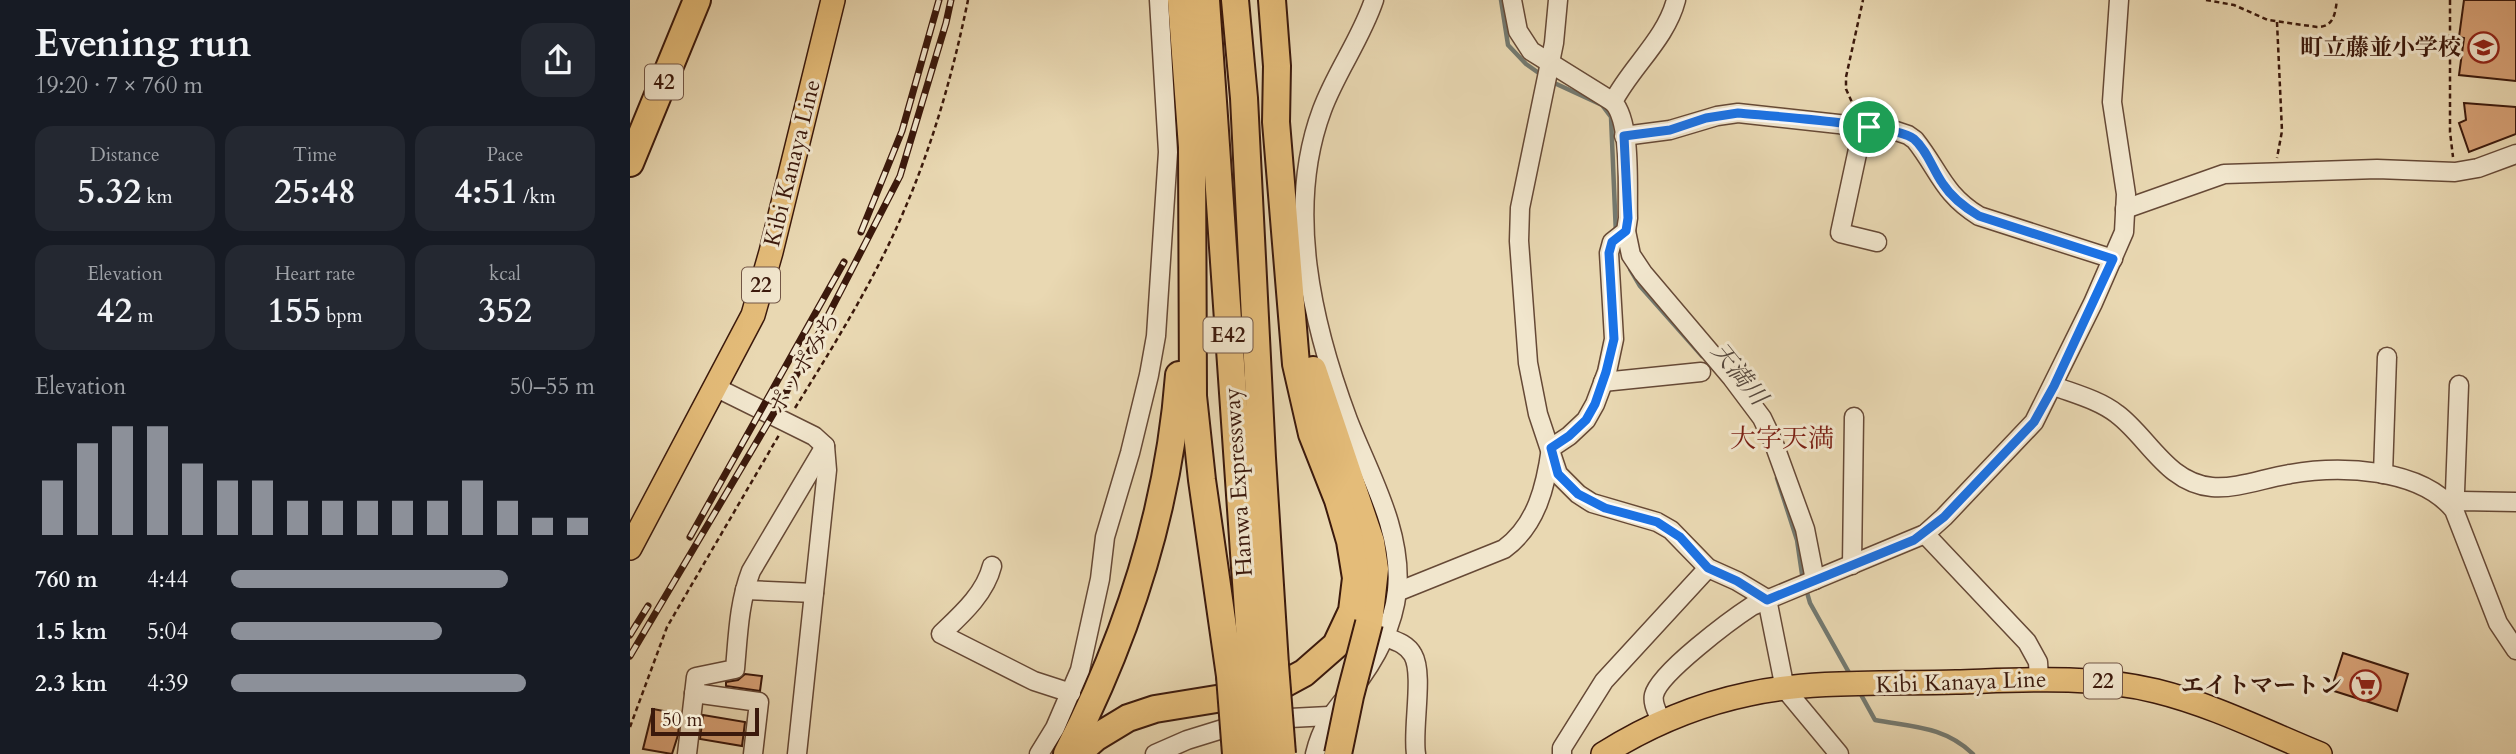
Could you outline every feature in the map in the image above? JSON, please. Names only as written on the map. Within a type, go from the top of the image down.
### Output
[{"type":"highway","name":"42","points":[[630,163],[698,0]]},
{"type":"highway","points":[[1181,0],[1192,147],[1192,348],[1195,421],[1252,670],[1236,754]]},
{"type":"highway","name":"Hanwa Expressway","points":[[1206,0],[1259,754]]},
{"type":"highway","name":"Hanwa Expressway","points":[[1235,0],[1244,98],[1265,514],[1252,670],[1282,754]]},
{"type":"highway","points":[[1077,754],[1095,738],[1128,718],[1155,709],[1280,686],[1304,673],[1336,645],[1352,611],[1356,579],[1350,541],[1338,500],[1312,434],[1296,364],[1276,122],[1277,66],[1272,0]]},
{"type":"highway","points":[[1067,754],[1095,700],[1121,632],[1159,512],[1178,394],[1191,230]]},
{"type":"highway","points":[[1284,231],[1298,310],[1317,386],[1371,542],[1375,569],[1377,630],[1350,696],[1338,754]]},
{"type":"main road","name":"Kibi Kanaya Line","points":[[630,548],[753,315],[833,0]]},
{"type":"main road","name":"Kibi Kanaya Line","points":[[1602,754],[1661,721],[1751,693],[1840,685],[2039,679],[2101,681],[2157,691],[2217,711],[2320,754]]},
{"type":"street","points":[[1039,754],[1055,728],[1080,670],[1088,640],[1105,537],[1130,453],[1149,375],[1157,326],[1162,213],[1168,152],[1159,0]]},
{"type":"street","points":[[1315,754],[1329,716],[1352,690],[1396,592],[1396,555],[1389,524],[1339,394],[1321,333],[1308,264],[1305,220],[1305,182],[1316,125],[1374,0]]},
{"type":"street","points":[[1513,0],[1514,17],[1524,43],[1549,65],[1613,102],[1622,117],[1628,218],[1626,231],[1631,255],[1762,418],[1805,528],[1813,581]]},
{"type":"street","points":[[1558,0],[1557,26],[1520,208],[1518,241],[1528,363],[1538,414],[1558,474],[1578,494],[1605,508],[1657,522],[1680,537],[1708,568],[1737,581],[1767,600],[1785,689],[1839,754]]},
{"type":"street","points":[[1613,102],[1622,84],[1665,28],[1676,0]]},
{"type":"street","points":[[1661,721],[1654,703],[1654,692],[1670,672],[1737,616],[1767,600],[1925,534],[2034,422],[2054,386],[2124,232],[2126,194],[2112,102],[2119,0]]},
{"type":"street","points":[[1624,136],[1670,130],[1706,118],[1738,113],[1892,130],[1915,140],[1949,192],[1962,206],[1979,216],[2113,259]]},
{"type":"street","points":[[1866,127],[1840,233],[1877,242]]},
{"type":"street","points":[[2125,209],[2224,174],[2377,169],[2455,172],[2479,168],[2516,154]]},
{"type":"street","points":[[1396,592],[1504,549],[1515,541],[1531,518],[1546,480],[1551,448],[1586,420],[1603,382],[1614,339],[1609,253],[1612,242],[1626,231]]},
{"type":"street","points":[[2383,474],[2388,357]]},
{"type":"street","points":[[1603,382],[1701,372]]},
{"type":"street","points":[[2450,504],[2455,492],[2459,385]]},
{"type":"street","points":[[2054,386],[2112,411],[2135,431],[2163,462],[2180,475],[2199,484],[2230,486],[2311,471],[2383,474],[2424,485],[2450,504],[2462,528],[2498,623],[2516,649]]},
{"type":"street","points":[[715,387],[814,436],[825,446],[826,496],[797,754]]},
{"type":"street","points":[[1852,565],[1854,417]]},
{"type":"street","points":[[687,754],[696,677],[735,668],[745,590],[751,570],[825,446]]},
{"type":"street","points":[[2450,504],[2461,501],[2516,502]]},
{"type":"street","points":[[1925,534],[2027,642],[2038,662],[2039,679]]},
{"type":"street","points":[[992,566],[985,585],[960,616],[941,634],[1034,681],[1071,693]]},
{"type":"street","points":[[1562,754],[1562,748],[1604,681],[1708,568]]},
{"type":"street","points":[[745,590],[814,593]]},
{"type":"street","points":[[1377,630],[1408,649],[1416,663],[1416,754]]},
{"type":"street","points":[[694,693],[758,702],[753,754]]},
{"type":"street","points":[[1156,754],[1186,740],[1242,723],[1289,717],[1329,716]]},
{"type":"path","name":"ポッポみち","points":[[630,727],[667,627],[852,315],[902,215],[947,93],[968,0]]},
{"type":"path","points":[[1863,0],[1846,83],[1853,105],[1866,127]]},
{"type":"path","points":[[2206,0],[2234,5],[2277,22],[2325,27],[2334,19],[2337,0]]},
{"type":"path","points":[[2450,0],[2449,132],[2455,172]]},
{"type":"path","points":[[2277,22],[2282,131],[2277,151],[2277,172]]},
{"type":"building","points":[[2464,0],[2516,0],[2516,81],[2459,75],[2464,38],[2459,37]]},
{"type":"building","points":[[2464,103],[2516,107],[2516,134],[2469,152],[2459,123],[2466,120]]},
{"type":"building","points":[[2343,653],[2408,674],[2397,711],[2331,690]]},
{"type":"building","points":[[745,674],[762,676],[760,691],[726,686],[726,682],[738,680]]},
{"type":"building","points":[[653,709],[680,714],[678,735],[672,754],[643,749]]},
{"type":"building","points":[[703,715],[745,722],[742,746],[700,739]]},
{"type":"waterway","name":"天満川","points":[[1501,0],[1508,45],[1526,64],[1543,76]]},
{"type":"waterway","name":"天満川","points":[[1550,81],[1602,105],[1611,117],[1616,235]]},
{"type":"waterway","name":"天満川","points":[[1630,269],[1640,286],[1702,356]]},
{"type":"waterway","name":"天満川","points":[[1777,478],[1797,540],[1803,581]]},
{"type":"waterway","name":"天満川","points":[[1806,589],[1810,603],[1852,678]]},
{"type":"waterway","name":"天満川","points":[[1859,691],[1875,720],[1939,733],[1973,754]]},
{"type":"railway","points":[[861,232],[902,131],[939,0]]},
{"type":"railway","points":[[630,656],[804,362],[900,176],[951,0]]},
{"type":"railway","points":[[690,537],[844,262]]},
{"type":"railway","points":[[630,635],[648,606]]},
{"type":"place","name":"町立藤並小学校","points":[[2484,47]]},
{"type":"place","name":"エイトマートン","points":[[2365,685]]},
{"type":"district","name":"大字天満","points":[[1782,438]]},
{"type":"route","points":[[1738,113],[1869,127],[1892,130],[1915,140],[1944,186],[1962,206],[1979,216],[2113,259],[2054,386],[2034,422],[1944,517],[1914,540],[1767,600],[1737,581],[1708,568],[1680,537],[1657,522],[1605,508],[1578,494],[1558,474],[1551,448],[1586,420],[1595,404],[1614,339],[1609,253],[1612,242],[1626,231],[1628,218],[1624,136],[1681,128],[1706,118],[1738,113]]}]
